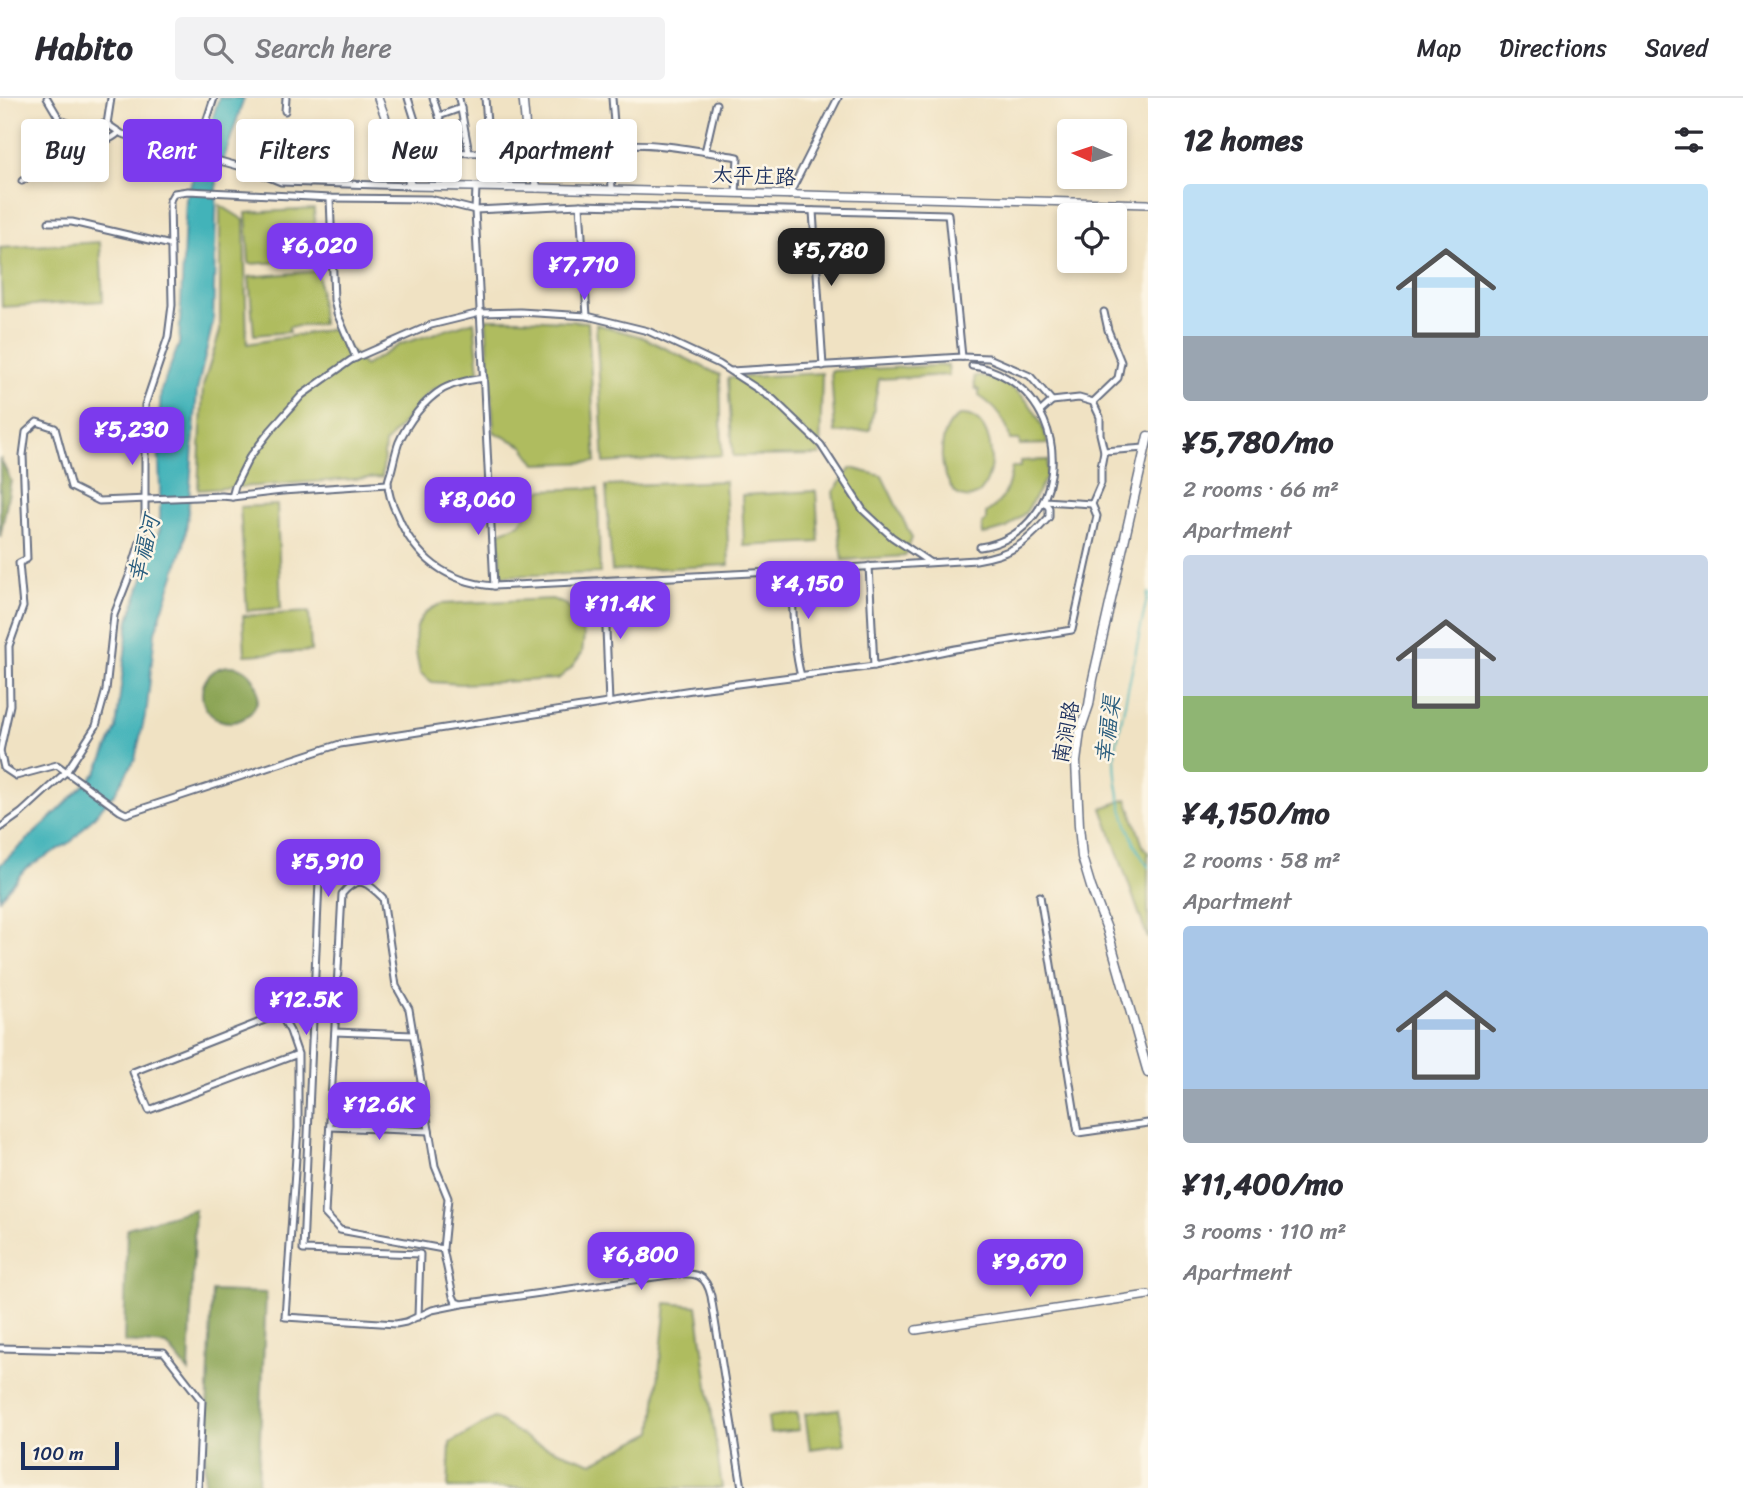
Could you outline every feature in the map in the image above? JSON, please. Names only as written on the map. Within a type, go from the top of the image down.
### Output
[{"type":"main road","name":"南涧路","points":[[1148,436],[1089,705],[1080,731],[1076,762],[1082,857],[1107,929],[1148,1073]]},
{"type":"street","points":[[47,98],[59,119]]},
{"type":"street","points":[[108,119],[111,98]]},
{"type":"street","points":[[208,119],[214,98]]},
{"type":"street","points":[[285,111],[286,98]]},
{"type":"street","points":[[378,98],[386,119]]},
{"type":"street","points":[[408,98],[415,119]]},
{"type":"street","points":[[433,98],[440,119]]},
{"type":"street","points":[[459,98],[469,153]]},
{"type":"street","points":[[485,98],[487,119]]},
{"type":"street","points":[[523,98],[528,152],[537,188]]},
{"type":"street","points":[[612,98],[614,119]]},
{"type":"street","points":[[789,195],[838,98]]},
{"type":"street","points":[[705,152],[716,104]]},
{"type":"street","points":[[439,116],[461,108]]},
{"type":"street","points":[[109,125],[123,133]]},
{"type":"street","points":[[109,140],[119,132]]},
{"type":"street","points":[[637,144],[738,157],[736,193]]},
{"type":"street","points":[[462,153],[476,153]]},
{"type":"street","points":[[222,161],[281,182],[411,186],[409,182]]},
{"type":"street","points":[[504,182],[508,188]]},
{"type":"street","points":[[612,182],[612,190]]},
{"type":"street","name":"太平庄路","points":[[411,186],[1148,204]]},
{"type":"street","points":[[476,187],[494,586]]},
{"type":"street","points":[[0,828],[21,813],[67,771],[96,726],[100,714],[106,690],[114,615],[145,526],[145,405],[168,337],[172,305],[170,200],[174,193],[188,191],[330,198],[429,199],[475,210],[580,205],[947,214],[962,357]]},
{"type":"street","points":[[330,198],[334,300],[356,358]]},
{"type":"street","points":[[580,205],[587,316]]},
{"type":"street","points":[[813,211],[823,366]]},
{"type":"street","points":[[49,222],[72,222],[171,245]]},
{"type":"street","points":[[232,497],[249,458],[302,395],[356,358],[431,325],[480,313],[520,312],[587,316],[648,331],[719,364],[773,400],[821,445],[863,510],[892,537],[929,562]]},
{"type":"street","points":[[1093,402],[1118,378],[1121,362],[1104,312]]},
{"type":"street","points":[[729,371],[962,357],[989,358],[1030,376],[1052,401]]},
{"type":"street","points":[[972,366],[994,370],[1020,386],[1041,411],[1052,440],[1053,471],[1044,501],[1025,526],[1000,543],[980,547]]},
{"type":"street","points":[[484,378],[457,383],[431,398],[411,421],[398,444],[388,484],[394,509],[409,540],[435,567],[448,575],[477,584],[494,586],[976,560],[996,557],[1028,541],[1049,517],[1049,508],[1044,501]]},
{"type":"street","points":[[388,484],[232,497],[99,501],[71,487],[55,428],[37,422],[26,432],[23,455],[27,559],[19,563],[23,607],[9,646],[10,705],[0,751],[4,768],[16,776],[57,765],[126,814],[340,744],[692,690],[874,666],[1072,630],[1097,516],[1092,504],[1101,483],[1104,451],[1100,416],[1093,402],[1079,398],[1052,401],[1041,411]]},
{"type":"street","points":[[1104,451],[1145,448]]},
{"type":"street","points":[[1044,501],[1092,504]]},
{"type":"street","points":[[869,566],[874,666]]},
{"type":"street","points":[[790,571],[800,676]]},
{"type":"street","points":[[604,580],[609,703]]},
{"type":"street","points":[[319,881],[303,1250],[420,1254],[418,1317]]},
{"type":"street","points":[[443,1249],[340,1230],[325,1214],[341,894],[351,883],[358,881],[367,884],[383,898],[396,986],[409,1009],[435,1166],[449,1198],[443,1249],[453,1296],[456,1302],[461,1304]]},
{"type":"street","points":[[1040,896],[1078,1133],[1148,1123]]},
{"type":"street","points":[[298,1054],[149,1110],[133,1072],[280,1014],[290,1031],[298,1054],[298,1128],[285,1317],[396,1324],[432,1310],[461,1304],[676,1274],[698,1275],[705,1281],[711,1296],[742,1488]]},
{"type":"street","points":[[334,1032],[414,1035]]},
{"type":"street","points":[[330,1127],[429,1131]]},
{"type":"street","points":[[916,1331],[1148,1295]]},
{"type":"street","points":[[0,1348],[164,1352],[202,1401],[198,1488]]},
{"type":"green space","points":[[220,205],[244,220],[247,344],[332,329],[364,366],[401,344],[474,321],[479,371],[430,391],[385,444],[382,477],[198,490],[203,386],[220,331]]},
{"type":"green space","points":[[314,209],[317,260],[249,264],[246,213]]},
{"type":"green space","points":[[100,242],[103,301],[2,307],[0,248]]},
{"type":"green space","points":[[318,271],[322,324],[289,327],[289,332],[254,335],[249,277]]},
{"type":"green space","points":[[486,319],[588,322],[596,462],[536,464],[523,446],[494,432]]},
{"type":"green space","points":[[596,324],[642,337],[720,375],[722,455],[604,463]]},
{"type":"green space","points":[[948,365],[949,375],[879,379],[870,430],[835,433],[831,371]]},
{"type":"green space","points":[[822,373],[820,455],[733,456],[728,378]]},
{"type":"green space","points":[[974,376],[1001,382],[1023,396],[1038,418],[1048,444],[1020,445],[1019,440],[1010,440],[1000,415],[979,396]]},
{"type":"green space","points":[[961,415],[975,419],[984,428],[991,458],[984,487],[975,495],[964,497],[950,486],[942,456],[948,428]]},
{"type":"green space","points":[[0,458],[11,481],[0,538]]},
{"type":"green space","points":[[1048,460],[1046,478],[1026,512],[1007,528],[983,535],[982,524],[986,521],[986,513],[998,504],[1005,494],[1012,467],[1020,467],[1020,461]]},
{"type":"green space","points":[[851,468],[882,476],[912,538],[905,556],[843,560],[833,492]]},
{"type":"green space","points":[[725,481],[729,565],[612,571],[606,486]]},
{"type":"green space","points":[[598,488],[600,573],[502,576],[499,532],[520,524],[541,490]]},
{"type":"green space","points":[[816,491],[819,542],[744,546],[742,495]]},
{"type":"green space","points":[[277,505],[281,608],[247,611],[240,507]]},
{"type":"green space","points":[[552,599],[567,605],[584,636],[582,653],[558,679],[461,684],[432,682],[420,673],[416,632],[418,623],[430,609],[441,604]]},
{"type":"green space","points":[[309,612],[311,651],[245,655],[243,616]]},
{"type":"green space","points":[[224,666],[236,666],[246,670],[254,678],[258,694],[254,710],[246,718],[236,722],[224,722],[214,718],[206,710],[202,700],[202,688],[206,678],[214,670]]},
{"type":"green space","points":[[1127,799],[1143,846],[1148,853],[1148,939],[1102,808]]},
{"type":"green space","points":[[195,1209],[189,1372],[167,1345],[124,1342],[127,1228]]},
{"type":"green space","points":[[212,1291],[266,1293],[258,1488],[204,1488]]},
{"type":"green space","points":[[666,1303],[697,1306],[722,1488],[448,1488],[450,1443],[494,1418],[533,1442],[592,1463],[653,1432]]},
{"type":"green space","points":[[839,1409],[845,1444],[810,1449],[805,1414]]},
{"type":"green space","points":[[797,1413],[799,1430],[770,1433],[768,1417]]},
{"type":"water","points":[[219,98],[244,98],[222,165],[222,119],[212,119]]},
{"type":"water","points":[[192,182],[217,182],[213,322],[197,391],[184,545],[155,632],[147,707],[135,759],[115,793],[72,841],[26,868],[0,898],[0,865],[97,772],[116,729],[129,619],[160,529],[158,437],[161,390],[179,344],[186,199]]},
{"type":"waterway","name":"幸福渠","points":[[1148,593],[1115,751],[1123,812],[1133,841],[1148,867]]},
{"type":"water label","name":"幸福河","points":[[144,549]]}]
